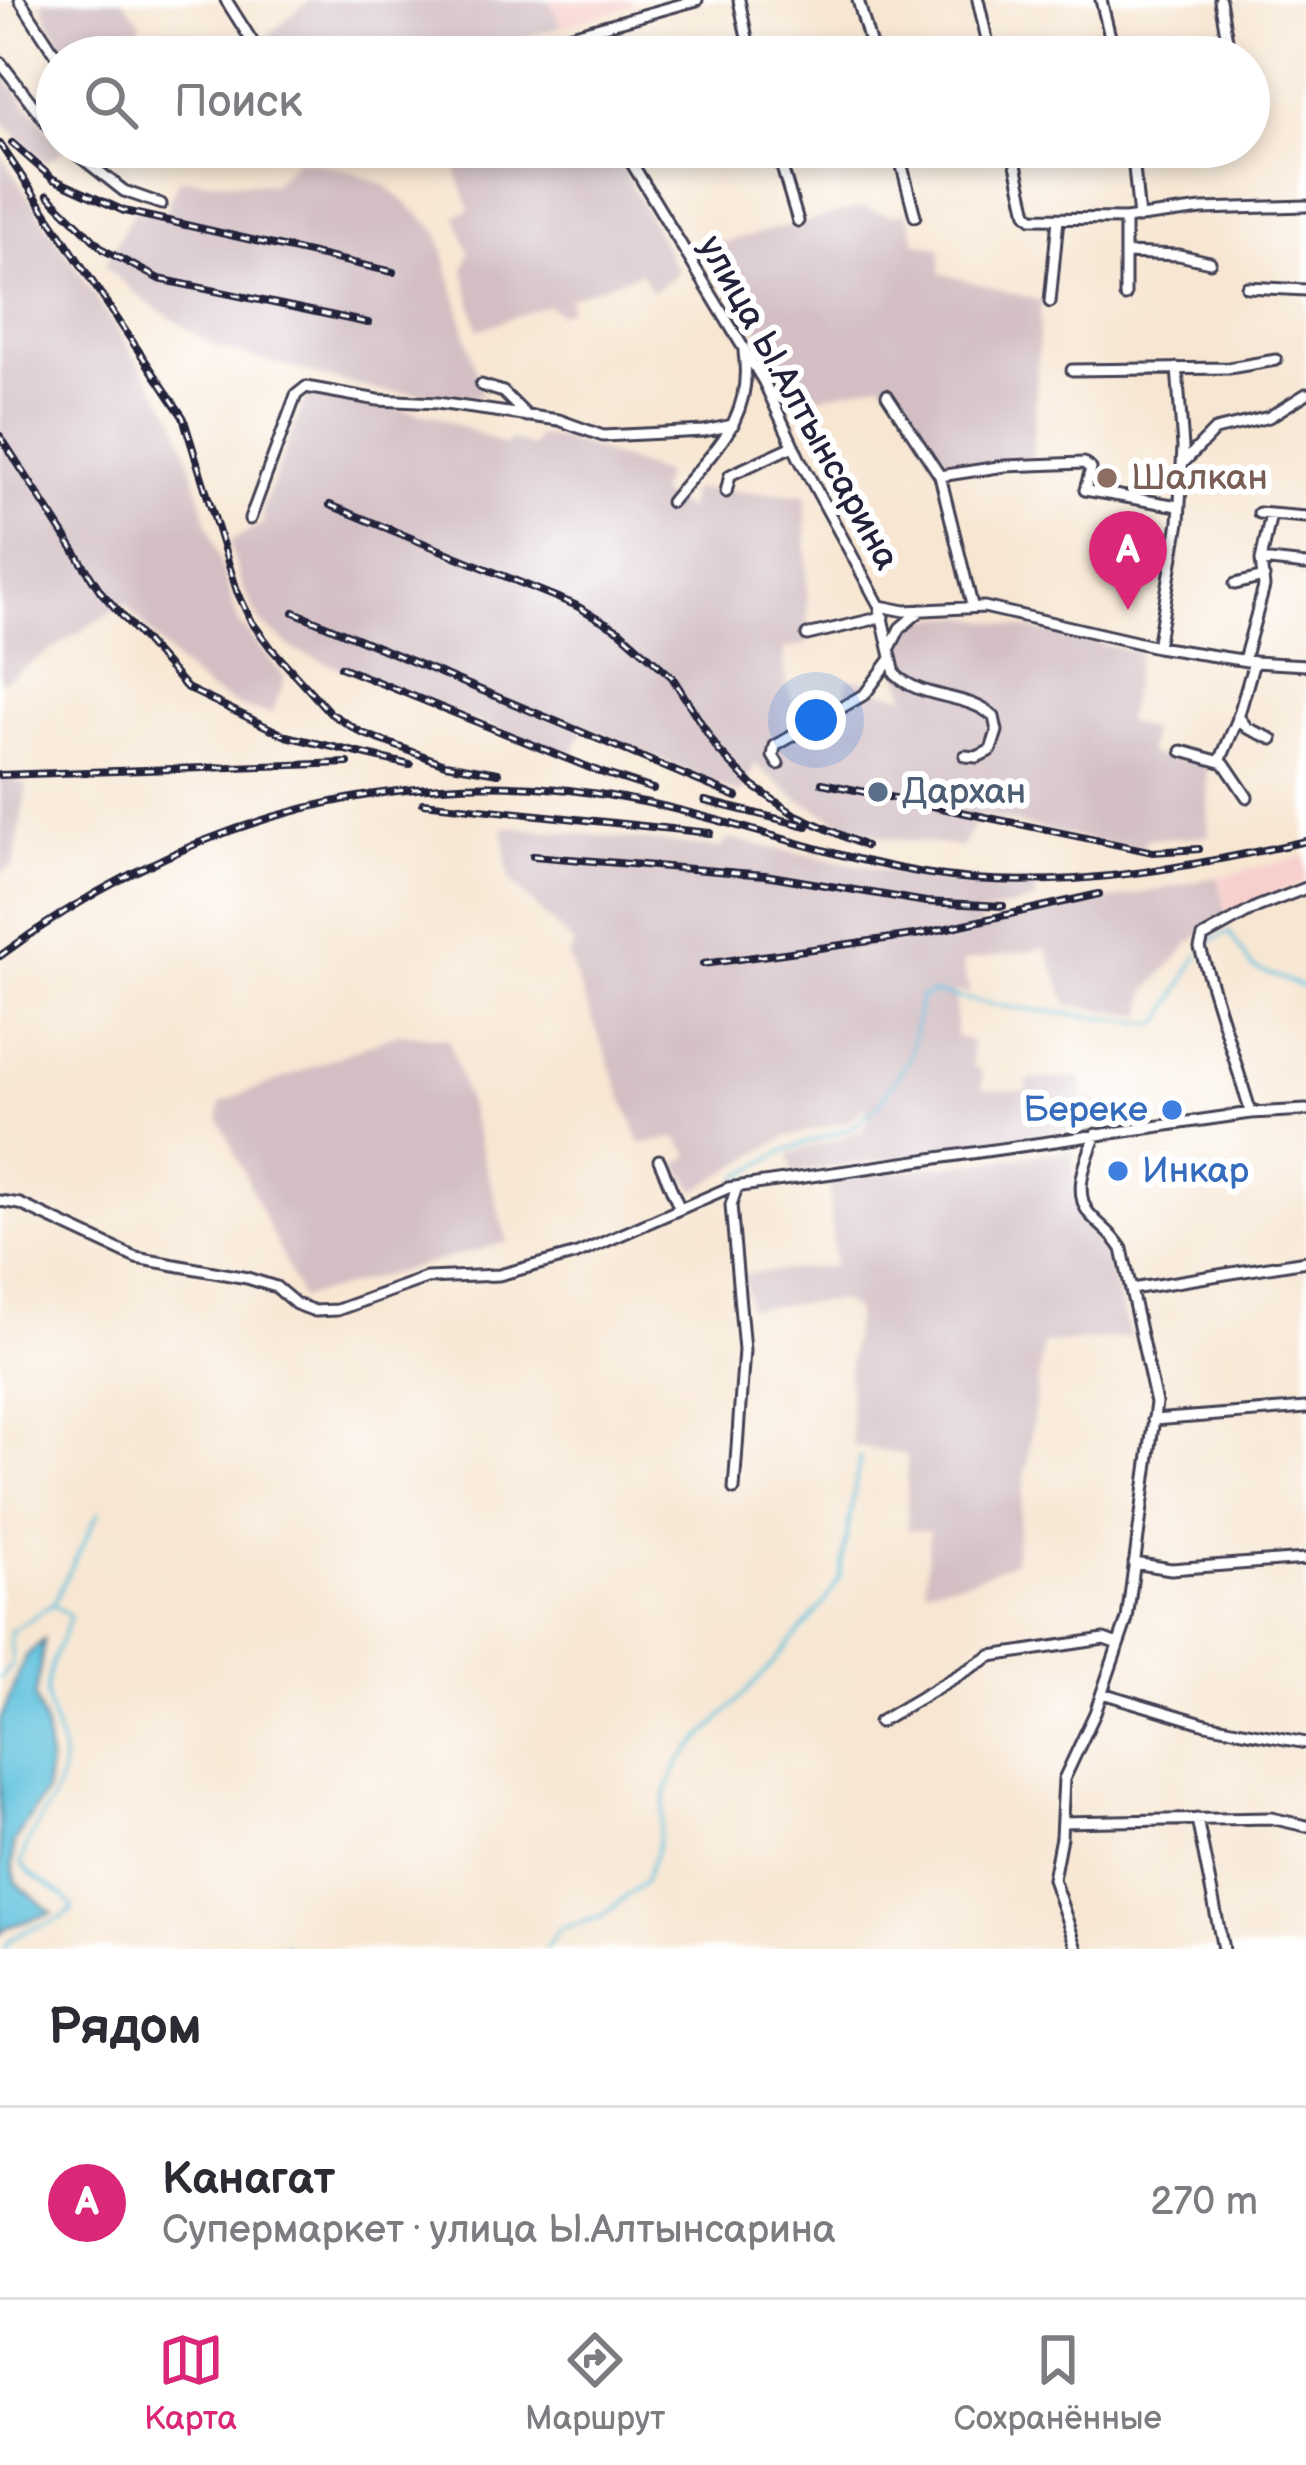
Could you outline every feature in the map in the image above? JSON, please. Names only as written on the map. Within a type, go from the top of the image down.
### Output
[{"type":"street","points":[[20,0],[32,6],[47,36]]},
{"type":"street","points":[[226,0],[249,36]]},
{"type":"street","points":[[573,36],[697,0]]},
{"type":"street","points":[[739,0],[747,36]]},
{"type":"street","points":[[858,0],[868,36]]},
{"type":"street","points":[[978,0],[986,36]]},
{"type":"street","points":[[1101,0],[1110,36]]},
{"type":"street","points":[[1220,0],[1226,36]]},
{"type":"street","points":[[634,2],[642,15]]},
{"type":"street","points":[[0,62],[36,109]]},
{"type":"street","points":[[93,168],[112,184],[161,204]]},
{"type":"street","name":"улица Ы.Алтынсарина","points":[[635,168],[741,340],[879,605],[898,610],[979,606],[1156,647],[1306,665]]},
{"type":"street","points":[[782,168],[798,221]]},
{"type":"street","points":[[902,168],[915,216]]},
{"type":"street","points":[[1017,168],[1032,218],[1125,219],[1202,208],[1306,206]]},
{"type":"street","points":[[1135,168],[1139,218]]},
{"type":"street","points":[[1050,302],[1058,218]]},
{"type":"street","points":[[1125,219],[1125,296]]},
{"type":"street","points":[[1126,253],[1179,255],[1210,262]]},
{"type":"street","points":[[1246,287],[1306,290]]},
{"type":"street","points":[[671,502],[744,406],[741,340]]},
{"type":"street","points":[[1072,370],[1229,368],[1276,361]]},
{"type":"street","points":[[1156,647],[1179,522],[1183,463],[1178,368]]},
{"type":"street","points":[[481,385],[503,392],[527,416]]},
{"type":"street","points":[[250,519],[296,394],[306,387],[527,416],[620,437],[734,425]]},
{"type":"street","points":[[1183,463],[1215,430],[1276,414],[1306,394]]},
{"type":"street","points":[[887,395],[940,476],[981,622]]},
{"type":"street","points":[[726,492],[730,476],[793,446]]},
{"type":"street","points":[[940,476],[1005,466],[1084,463],[1091,469],[1084,490],[1178,506]]},
{"type":"street","points":[[1220,761],[1238,716],[1249,661],[1264,577],[1265,514],[1306,517]]},
{"type":"street","points":[[1262,560],[1306,565]]},
{"type":"street","points":[[1235,584],[1264,577]]},
{"type":"street","points":[[879,605],[896,674],[906,684],[991,712],[997,725],[991,750],[977,757],[965,756]]},
{"type":"street","points":[[778,764],[773,756],[775,746],[865,694],[890,656],[900,628],[921,610]]},
{"type":"street","points":[[807,635],[883,617]]},
{"type":"street","points":[[1238,716],[1247,728],[1272,739]]},
{"type":"street","points":[[1181,751],[1220,761],[1247,797]]},
{"type":"street","points":[[1251,1113],[1200,948],[1203,938],[1221,927],[1306,888]]},
{"type":"street","points":[[0,1201],[20,1204],[136,1258],[247,1278],[276,1287],[296,1304],[315,1311],[337,1310],[426,1278],[499,1274],[577,1254],[733,1187],[1251,1113],[1306,1110]]},
{"type":"street","points":[[1077,1949],[1053,1879],[1064,1779],[1102,1693],[1127,1619],[1154,1420],[1154,1384],[1121,1249],[1112,1231],[1088,1211],[1083,1197],[1082,1175],[1096,1134]]},
{"type":"street","points":[[659,1160],[679,1207]]},
{"type":"street","points":[[733,1187],[730,1205],[744,1350],[734,1489]]},
{"type":"street","points":[[1132,1289],[1306,1261]]},
{"type":"street","points":[[1154,1420],[1306,1408]]},
{"type":"street","points":[[1134,1563],[1171,1569],[1306,1559]]},
{"type":"street","points":[[879,1722],[991,1656],[1105,1639],[1118,1644]]},
{"type":"street","points":[[1102,1693],[1206,1724],[1306,1742]]},
{"type":"street","points":[[1061,1822],[1271,1818],[1306,1826]]},
{"type":"street","points":[[1197,1819],[1223,1949]]},
{"type":"shaded area","points":[[43,0],[122,0],[140,20],[144,36],[57,36]]},
{"type":"shaded area","points":[[310,0],[549,0],[561,27],[528,36],[267,36]]},
{"type":"shaded area","points":[[549,0],[629,0],[634,5],[561,27]]},
{"type":"shaded area","points":[[0,69],[36,116],[36,154],[0,119]]},
{"type":"shaded area","points":[[0,154],[177,420],[238,621],[285,678],[272,714],[240,707],[207,689],[176,662],[125,603],[0,683]]},
{"type":"shaded area","points":[[289,168],[348,170],[385,185],[438,231],[483,397],[378,391],[217,348],[146,302],[104,266],[135,208],[165,212],[178,179],[272,184]]},
{"type":"shaded area","points":[[455,168],[622,168],[678,272],[652,292],[641,272],[569,298],[570,309],[559,314],[547,305],[478,330],[464,271],[469,252],[456,216],[470,209]]},
{"type":"shaded area","points":[[863,207],[893,215],[907,213],[916,243],[941,248],[940,273],[1041,301],[1032,460],[936,467],[897,392],[881,382],[797,402],[712,245]]},
{"type":"shaded area","points":[[307,394],[436,416],[505,445],[510,439],[532,447],[537,436],[559,438],[665,474],[658,493],[687,510],[691,489],[806,495],[808,644],[785,649],[783,664],[791,701],[845,696],[848,679],[863,679],[875,690],[906,696],[894,659],[901,634],[921,619],[965,616],[1139,652],[1126,722],[1151,730],[1148,754],[1186,762],[1207,758],[1209,836],[1145,839],[1143,848],[979,815],[962,847],[888,838],[849,826],[799,800],[755,764],[741,795],[585,726],[571,758],[296,651],[260,622],[242,586],[229,542],[263,524],[263,508]]},
{"type":"shaded area","points":[[0,776],[27,786],[14,865],[0,874]]},
{"type":"shaded area","points":[[503,826],[721,848],[728,839],[944,882],[1034,883],[1036,900],[979,915],[982,927],[1217,877],[1227,916],[1191,942],[1147,991],[1144,1016],[1068,1005],[1046,948],[962,962],[970,994],[955,992],[956,1037],[971,1040],[973,1067],[981,1070],[983,1089],[1026,1091],[1028,1079],[1082,1078],[1083,1098],[1104,1101],[1106,1127],[792,1173],[789,1154],[862,1131],[869,1119],[865,1106],[849,1121],[786,1137],[696,1190],[677,1165],[691,1155],[676,1138],[641,1144],[568,957],[574,945],[509,880]]},
{"type":"shaded area","points":[[1306,856],[1306,881],[1227,916],[1217,877]]},
{"type":"shaded area","points":[[399,1033],[449,1039],[508,1242],[301,1298],[219,1118],[220,1103]]},
{"type":"shaded area","points":[[1072,1150],[1078,1211],[1104,1249],[1130,1337],[1043,1344],[1014,1562],[973,1579],[925,1588],[929,1531],[907,1530],[907,1455],[853,1446],[848,1375],[856,1312],[840,1300],[749,1308],[744,1274],[834,1266],[829,1188],[833,1180]]},
{"type":"water","points":[[44,1640],[35,1698],[46,1729],[45,1792],[13,1844],[12,1867],[17,1883],[52,1913],[7,1927],[0,1934],[0,1721],[25,1657]]},
{"type":"waterway","points":[[1207,943],[1229,932],[1252,967],[1306,988]]},
{"type":"waterway","points":[[738,1177],[786,1150],[853,1127],[879,1104],[910,1057],[920,998],[933,993],[1157,1024],[1198,955]]},
{"type":"waterway","points":[[545,1949],[559,1929],[601,1917],[644,1882],[656,1852],[667,1790],[680,1761],[824,1603],[840,1577],[860,1457]]},
{"type":"waterway","points":[[0,1678],[12,1664],[10,1632],[53,1604],[99,1512]]},
{"type":"waterway","points":[[4,1949],[18,1934],[73,1908],[21,1863],[62,1770],[47,1688],[70,1617],[53,1604]]},
{"type":"waterway","points":[[283,1949],[286,1943]]},
{"type":"railway","points":[[12,143],[36,164]]},
{"type":"railway","points":[[0,144],[183,417],[237,591],[271,648],[330,713],[362,733],[445,764],[498,773]]},
{"type":"railway","points":[[40,168],[53,179],[124,211],[393,272]]},
{"type":"railway","points":[[48,195],[104,250],[159,279],[368,323]]},
{"type":"railway","points":[[0,436],[101,592],[187,688],[286,736],[410,765]]},
{"type":"railway","points":[[330,505],[575,605],[620,631],[672,677],[718,750],[753,786],[794,814],[865,846]]},
{"type":"railway","points":[[294,612],[737,797]]},
{"type":"railway","points":[[341,667],[653,789]]},
{"type":"railway","points":[[0,775],[348,763]]},
{"type":"railway","points":[[822,783],[1153,852],[1199,849]]},
{"type":"railway","points":[[0,956],[72,907],[147,866],[225,833],[305,808],[387,792],[472,786],[557,789],[644,802],[848,857],[972,879],[1099,877],[1306,841]]},
{"type":"railway","points":[[705,801],[807,826]]},
{"type":"railway","points":[[423,803],[710,833]]},
{"type":"railway","points":[[533,856],[765,875],[926,902],[1003,906]]},
{"type":"railway","points":[[703,964],[921,934],[1099,894]]},
{"type":"place","name":"Шалкан","points":[[1107,478]]},
{"type":"place","name":"Канагат","points":[[1128,610]]},
{"type":"place","name":"Дархан","points":[[878,792]]},
{"type":"place","name":"Береке","points":[[1172,1110]]},
{"type":"place","name":"Инкар","points":[[1118,1171]]}]
